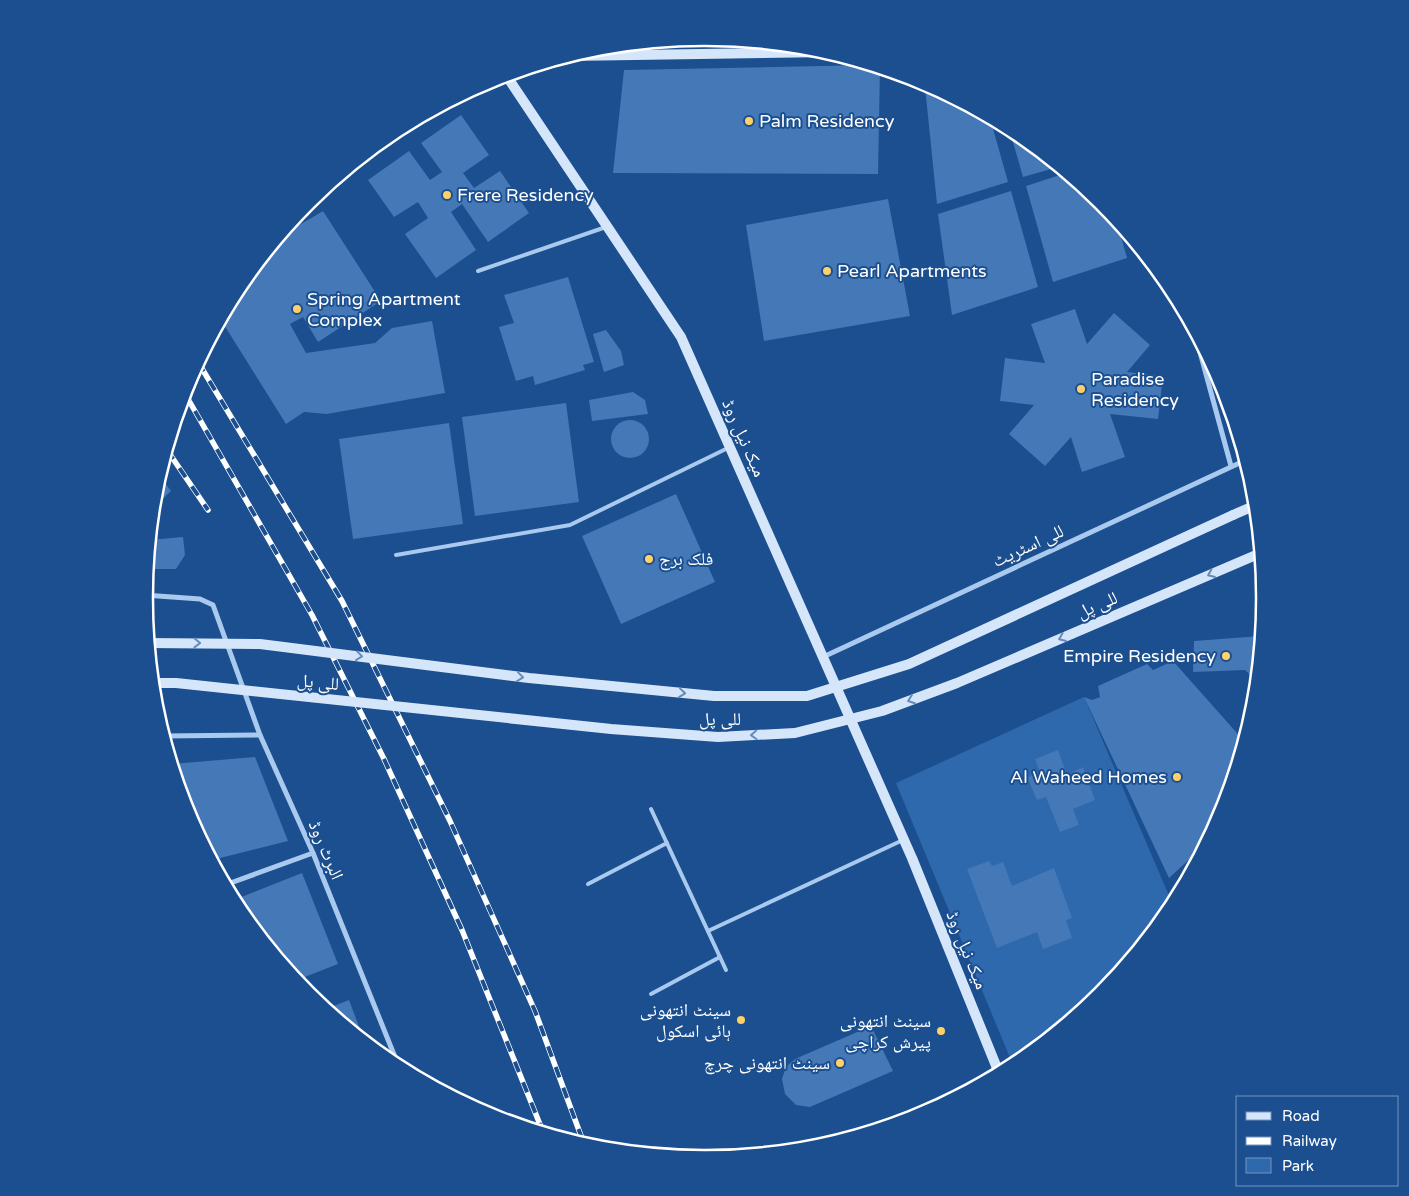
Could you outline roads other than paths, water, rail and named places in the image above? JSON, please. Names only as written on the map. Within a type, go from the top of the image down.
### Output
[{"type":"main road","points":[[609,55],[773,51]]},
{"type":"main road","name":"میک نیل روڈ","points":[[511,82],[681,337],[904,840],[996,1066]]},
{"type":"main road","name":"للی پل","points":[[155,643],[260,644],[529,678],[714,696],[807,696],[909,664],[1249,508]]},
{"type":"main road","name":"للی پل","points":[[159,683],[176,683],[611,729],[718,737],[796,733],[882,711],[957,683],[1254,555]]},
{"type":"street","points":[[1203,362],[1231,466]]},
{"type":"street","name":"للی اسٹریٹ","points":[[823,657],[1239,463]]},
{"type":"street","name":"البرٹ روڈ","points":[[153,596],[200,599],[213,605],[260,736],[314,853],[394,1054]]},
{"type":"street","points":[[171,736],[260,736]]},
{"type":"street","points":[[232,882],[314,853]]},
{"type":"lane","points":[[478,271],[608,226]]},
{"type":"lane","points":[[396,555],[570,525],[730,447]]},
{"type":"lane","points":[[651,809],[726,970]]},
{"type":"lane","points":[[708,931],[904,840]]},
{"type":"lane","points":[[588,884],[667,844]]},
{"type":"lane","points":[[651,994],[720,957]]},
{"type":"railway","points":[[203,370],[342,601],[450,821],[535,1011],[581,1135]]},
{"type":"railway","points":[[189,402],[312,615],[384,759],[462,930],[540,1124]]},
{"type":"railway","points":[[172,457],[208,510]]},
{"type":"place","name":"Palm Residency","points":[[749,121]]},
{"type":"place","name":"Frere Residency","points":[[447,195]]},
{"type":"place","name":"Pearl Apartments","points":[[827,271]]},
{"type":"place","name":"Spring Apartment Complex","points":[[297,309]]},
{"type":"place","name":"Paradise Residency","points":[[1081,389]]},
{"type":"place","name":"فلک برج","points":[[649,559]]},
{"type":"place","name":"Empire Residency","points":[[1226,656]]},
{"type":"place","name":"Al Waheed Homes","points":[[1177,777]]},
{"type":"place","name":"سینٹ انتھونی ہائی اسکول","points":[[741,1020]]},
{"type":"place","name":"سینٹ انتھونی پیرش کراچی","points":[[941,1031]]},
{"type":"place","name":"سینٹ انتھونی چرچ","points":[[840,1063]]}]
